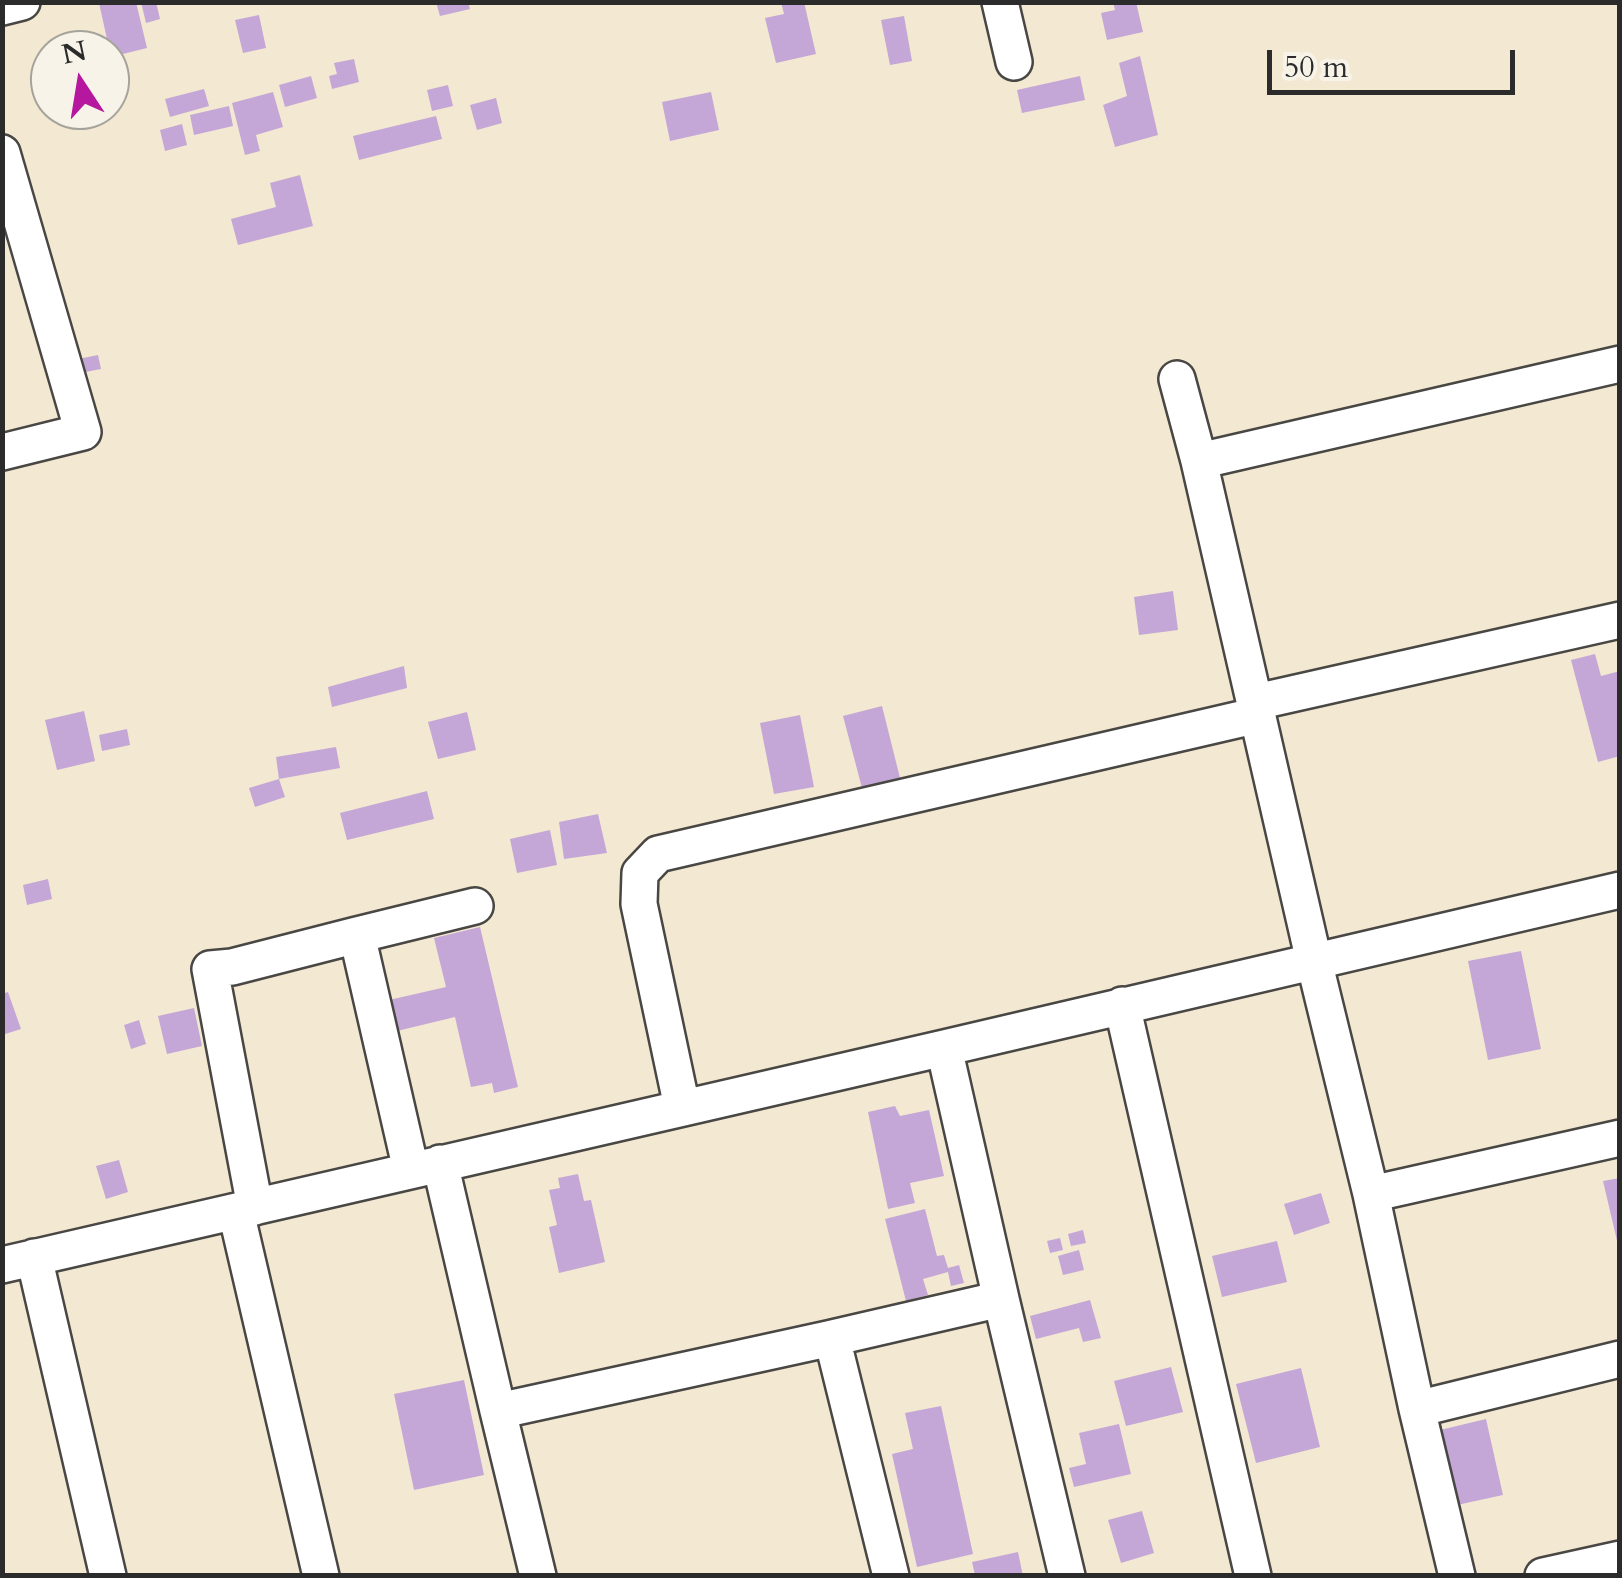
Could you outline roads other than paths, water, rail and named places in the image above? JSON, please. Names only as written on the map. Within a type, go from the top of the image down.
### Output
[{"type":"street","points":[[2,7],[22,2]]},
{"type":"street","points":[[1000,2],[1014,62]]},
{"type":"street","points":[[2,153],[83,432],[2,452]]},
{"type":"street","points":[[1199,461],[1620,364]]},
{"type":"street","points":[[1177,379],[1371,1194],[1416,1408],[1457,1576]]},
{"type":"street","points":[[682,1106],[639,904],[640,873],[658,854],[1620,620]]},
{"type":"street","points":[[108,1576],[18,1261],[1620,890]]},
{"type":"street","points":[[320,1576],[245,1209],[210,969],[232,967],[475,906]]},
{"type":"street","points":[[356,935],[498,1411],[538,1576]]},
{"type":"street","points":[[1122,1005],[1253,1576]]},
{"type":"street","points":[[944,1048],[1067,1576]]},
{"type":"street","points":[[1371,1194],[1620,1138]]},
{"type":"street","points":[[498,1411],[1001,1299]]},
{"type":"street","points":[[832,1338],[891,1576]]},
{"type":"street","points":[[1416,1408],[1620,1360]]},
{"type":"street","points":[[1543,1576],[1620,1559]]}]
